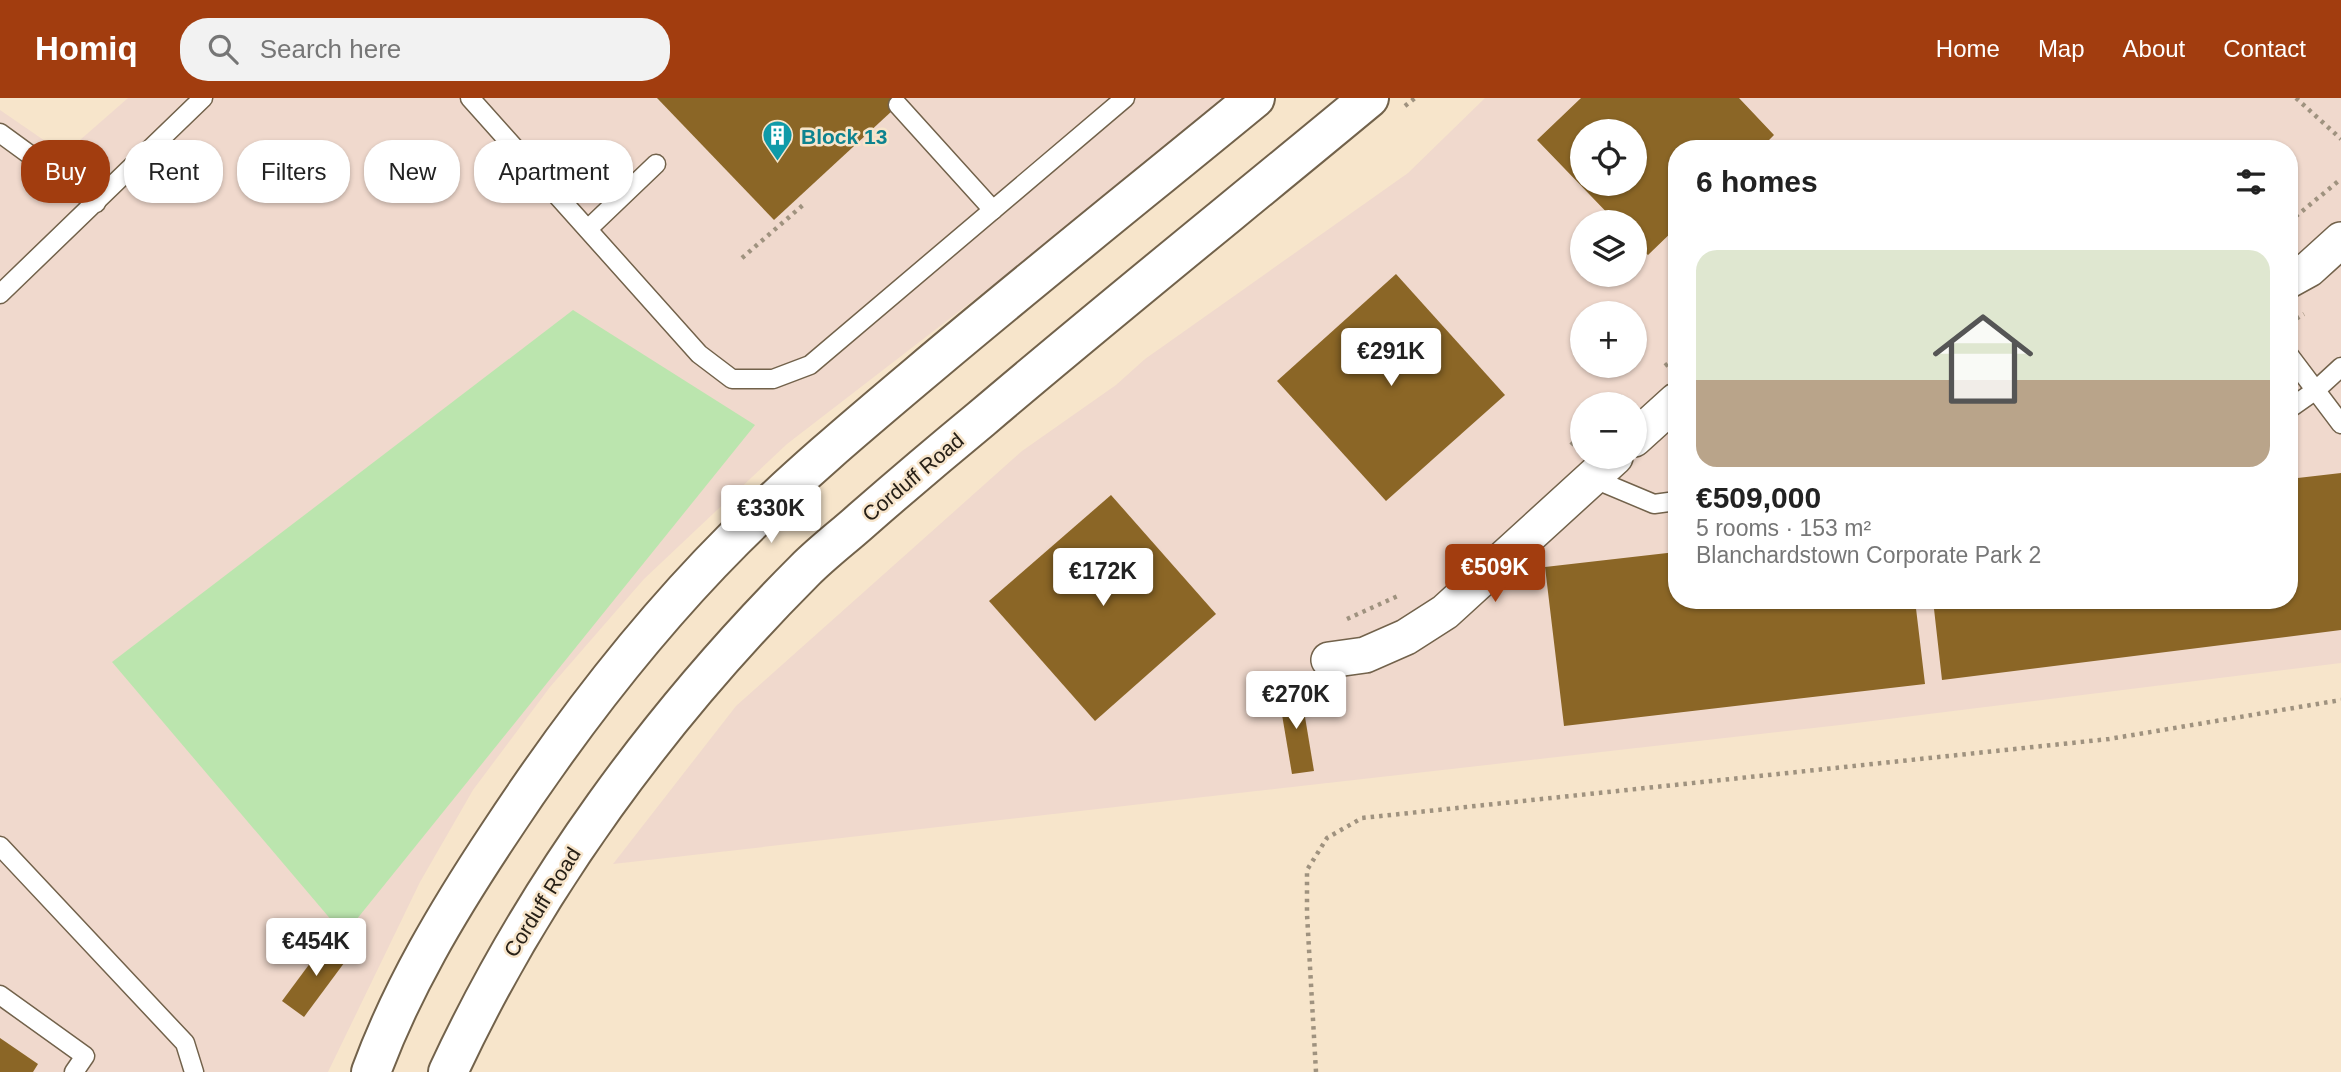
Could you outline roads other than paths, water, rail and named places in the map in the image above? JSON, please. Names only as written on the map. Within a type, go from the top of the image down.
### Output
[{"type":"street","points":[[371,1072],[381,1044],[435,934],[550,756],[621,663],[734,539],[857,427],[1041,271],[1255,98]]},
{"type":"street","name":"Corduff Road","points":[[448,1072],[483,999],[539,904],[599,812],[737,641],[808,567],[1045,365],[1387,102]]},
{"type":"street","points":[[2298,275],[2309,269],[2341,240]]},
{"type":"street","points":[[1647,427],[1668,408]]},
{"type":"street","points":[[1329,660],[1365,655],[1406,637],[1446,612],[1602,469]]},
{"type":"lane","points":[[110,189],[203,98]]},
{"type":"lane","points":[[470,98],[699,354],[732,379],[773,379],[810,365],[1125,98]]},
{"type":"lane","points":[[898,105],[993,210]]},
{"type":"lane","points":[[0,133],[21,148]]},
{"type":"lane","points":[[587,229],[656,164]]},
{"type":"lane","points":[[0,294],[96,203]]},
{"type":"lane","points":[[2298,367],[2341,424]]},
{"type":"lane","points":[[2298,403],[2341,367]]},
{"type":"lane","points":[[1607,469],[1654,504],[1668,502]]},
{"type":"lane","points":[[0,846],[185,1043],[194,1072]]},
{"type":"lane","points":[[0,995],[85,1056],[74,1072]]},
{"type":"place","name":"Block 13","points":[[778,163]]}]
